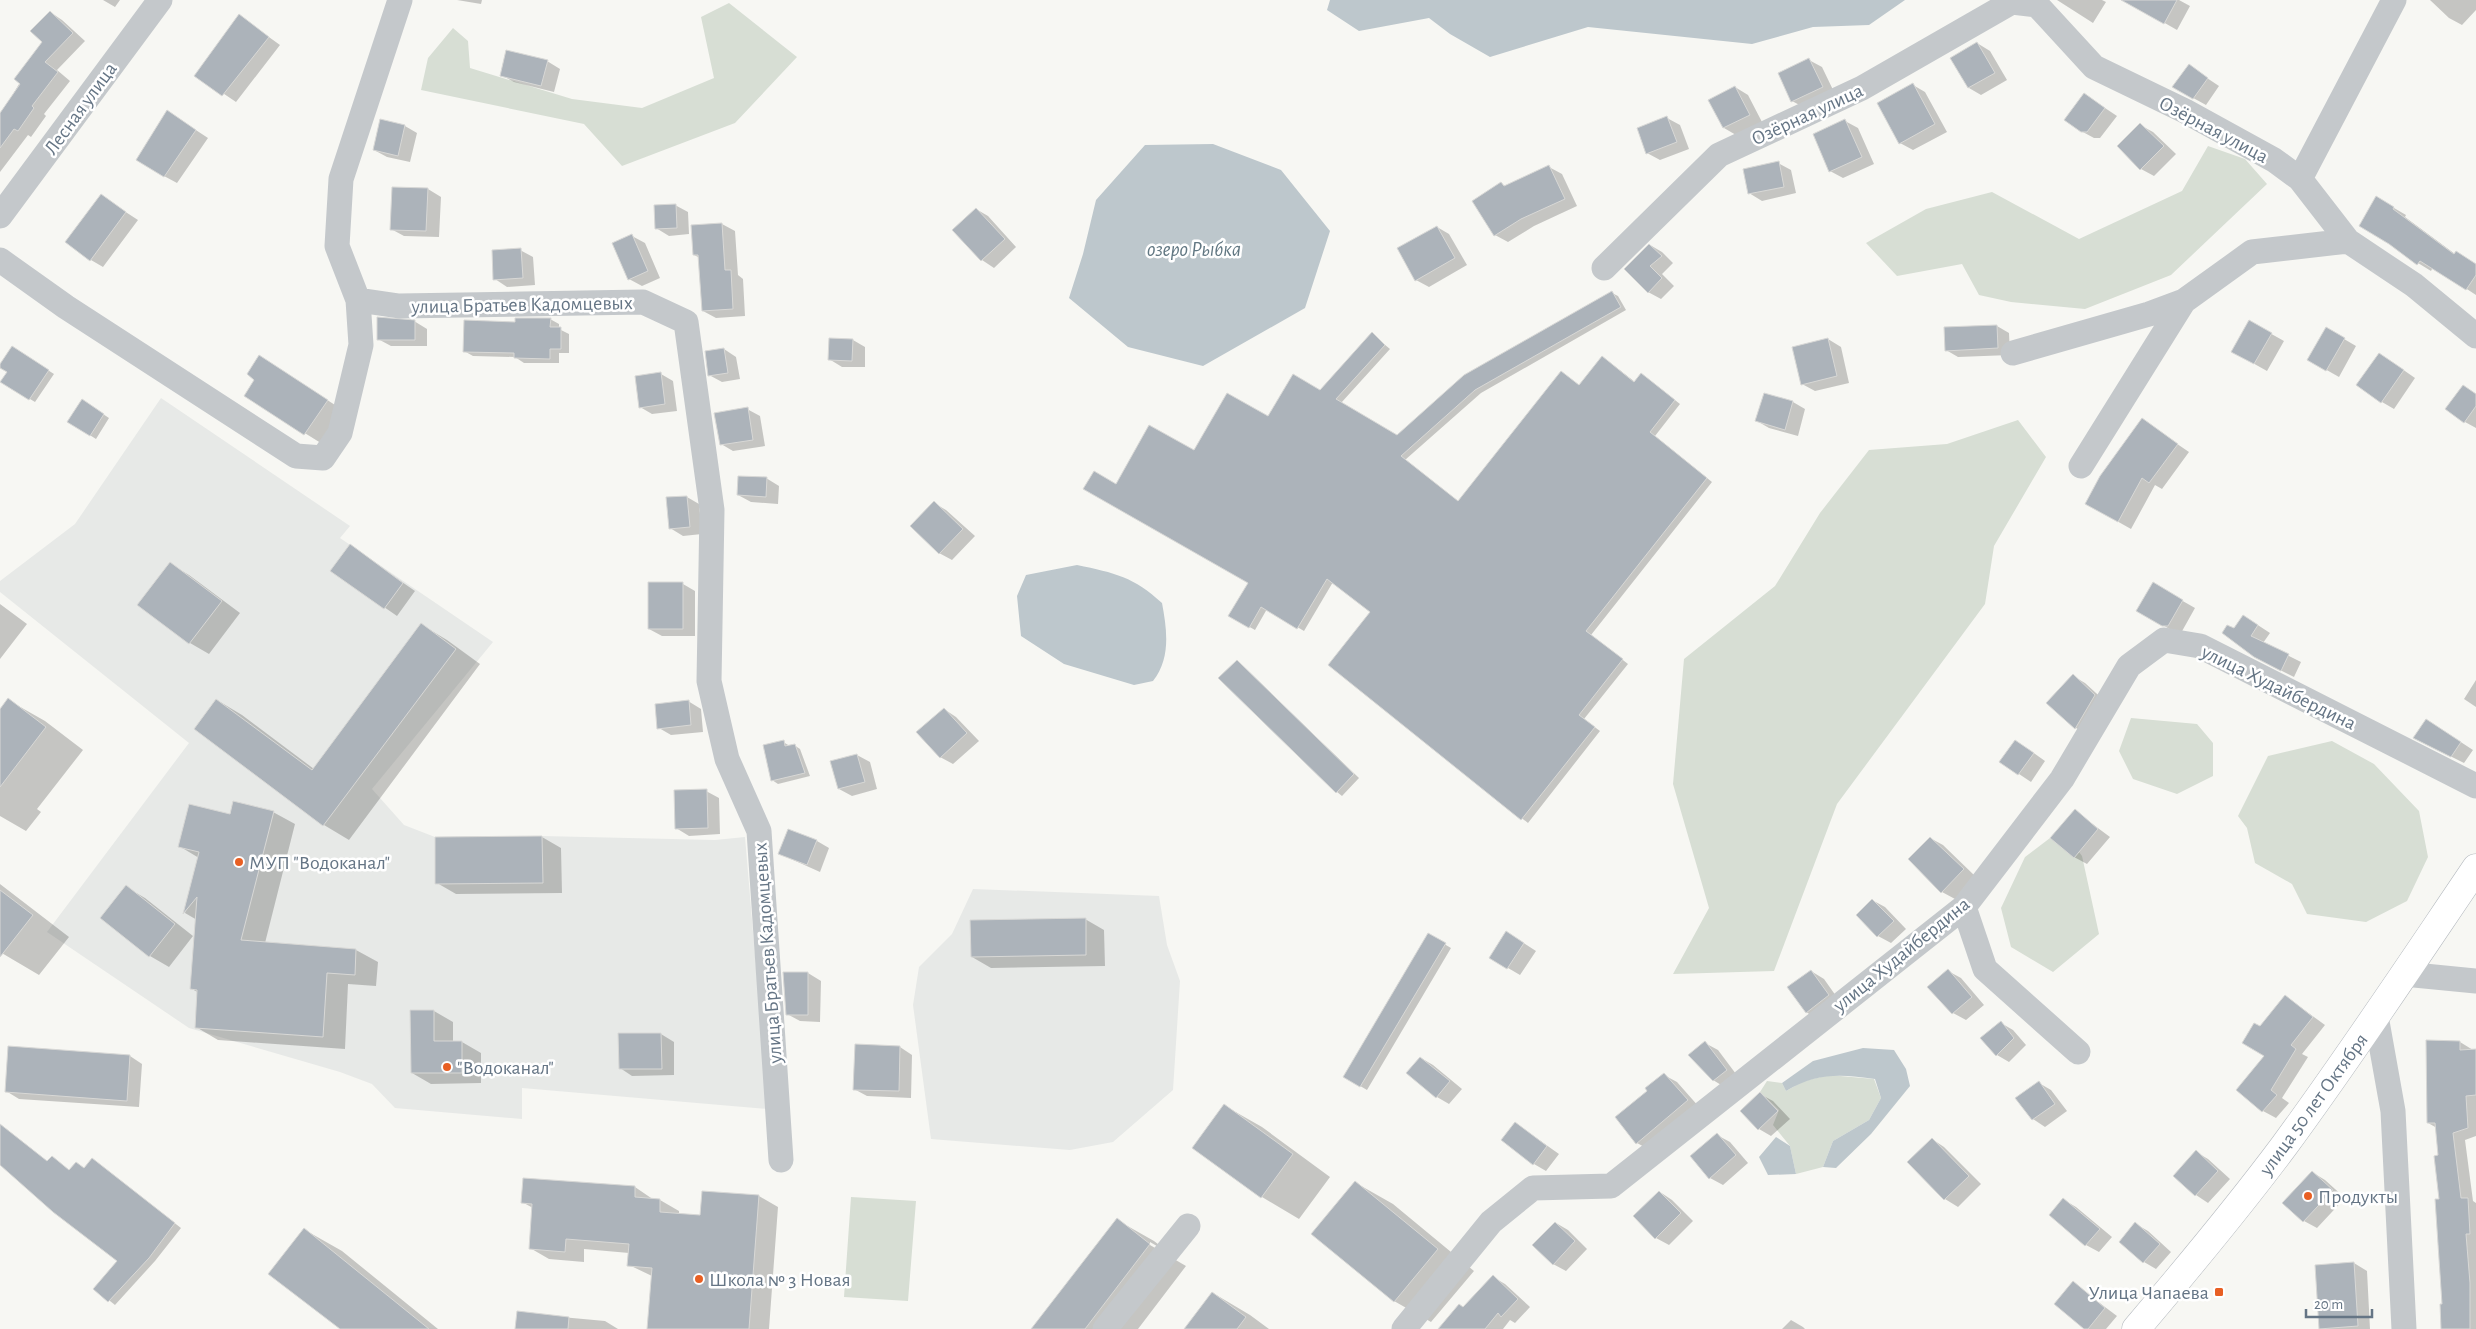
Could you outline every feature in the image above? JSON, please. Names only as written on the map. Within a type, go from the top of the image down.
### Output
[{"type":"main road","name":"улица 50 лет Октября","points":[[2136,1329],[2275,1158],[2376,1016],[2476,868]]},
{"type":"street","name":"Лесная улица","points":[[0,216],[160,0]]},
{"type":"street","points":[[0,260],[66,307],[296,456],[323,458],[340,433],[362,344],[358,300],[337,246],[341,179],[400,0]]},
{"type":"street","points":[[2300,179],[2394,0]]},
{"type":"street","name":"Озёрная улица","points":[[1604,268],[1719,155],[1862,88],[2012,2],[2038,2],[2094,67],[2185,111],[2274,160],[2300,179],[2348,241],[2414,285],[2476,336]]},
{"type":"street","points":[[2013,352],[2149,314],[2184,301],[2252,252],[2348,241]]},
{"type":"street","name":"улица Братьев Кадомцевых","points":[[358,300],[399,306],[643,302],[686,322],[712,510],[709,681],[727,759],[759,831],[781,1160]]},
{"type":"street","points":[[2081,466],[2184,301]]},
{"type":"street","name":"улица Худайбердина","points":[[1404,1329],[1491,1222],[1534,1188],[1610,1186],[1964,907],[2062,779],[2129,666],[2164,640],[2200,646],[2476,786]]},
{"type":"street","points":[[1964,907],[1985,969],[2078,1052]]},
{"type":"street","points":[[2404,974],[2476,982]]},
{"type":"street","points":[[2376,1016],[2393,1111],[2404,1329]]},
{"type":"street","points":[[1105,1329],[1188,1226]]},
{"type":"shaded area","points":[[729,3],[797,57],[735,123],[622,166],[584,124],[421,90],[428,58],[453,28],[468,41],[470,68],[572,99],[642,108],[714,78],[701,17]]},
{"type":"shaded area","points":[[2208,146],[2245,159],[2267,184],[2171,275],[2085,309],[2011,302],[1979,295],[1962,264],[1897,276],[1866,243],[1926,209],[1992,192],[2079,239],[2182,191]]},
{"type":"shaded area","points":[[161,398],[350,526],[340,538],[493,642],[372,789],[404,825],[435,837],[542,836],[715,840],[745,837],[768,1109],[522,1088],[522,1119],[395,1108],[372,1084],[340,1072],[189,1028],[47,932],[189,743],[0,592],[0,581],[75,524]]},
{"type":"shaded area","points":[[2018,420],[2046,457],[1994,546],[1985,604],[1837,804],[1774,971],[1673,974],[1709,908],[1673,784],[1684,659],[1775,586],[1820,513],[1869,450],[1947,444]]},
{"type":"shaded area","points":[[2131,718],[2197,724],[2213,743],[2213,776],[2177,794],[2133,779],[2119,751]]},
{"type":"shaded area","points":[[2332,741],[2374,764],[2419,811],[2428,857],[2407,901],[2366,922],[2307,914],[2292,884],[2255,863],[2247,828],[2238,816],[2268,756]]},
{"type":"shaded area","points":[[2067,836],[2082,856],[2099,934],[2053,972],[2011,947],[2001,908],[2025,857],[2050,838]]},
{"type":"shaded area","points":[[973,889],[1159,896],[1167,945],[1180,981],[1173,1090],[1113,1142],[1070,1150],[931,1139],[913,1005],[919,967],[952,934]]},
{"type":"shaded area","points":[[1829,1075],[1874,1079],[1881,1098],[1869,1120],[1833,1141],[1823,1167],[1796,1174],[1790,1146],[1773,1125],[1779,1110],[1760,1092],[1767,1081],[1782,1083],[1786,1091],[1804,1081]]},
{"type":"shaded area","points":[[851,1197],[916,1201],[908,1301],[844,1297]]},
{"type":"water","points":[[1330,0],[1905,0],[1869,25],[1813,27],[1752,44],[1588,27],[1490,57],[1450,34],[1429,18],[1359,31],[1327,10]]},
{"type":"water","name":"озеро Рыбка","points":[[1213,144],[1281,170],[1330,231],[1305,308],[1203,366],[1128,347],[1069,298],[1083,254],[1096,200],[1145,145]]},
{"type":"water","points":[[1077,565],[1123,577],[1142,587],[1162,603],[1166,633],[1165,653],[1163,663],[1153,681],[1134,685],[1064,664],[1021,636],[1017,596],[1026,575]]},
{"type":"water","points":[[1863,1048],[1894,1050],[1906,1069],[1910,1086],[1871,1134],[1836,1168],[1823,1167],[1833,1141],[1869,1120],[1881,1098],[1875,1079],[1829,1076],[1808,1081],[1786,1091],[1782,1083],[1813,1061]]},
{"type":"water","points":[[1776,1137],[1790,1146],[1796,1174],[1768,1175],[1759,1157]]},
{"type":"building","points":[[2121,0],[2177,0],[2164,24]]},
{"type":"building","points":[[50,11],[73,33],[45,62],[58,72],[32,106],[34,108],[18,131],[14,129],[0,148],[0,113],[20,84],[14,79],[42,42],[30,31]]},
{"type":"building","points":[[239,14],[269,37],[222,96],[194,76]]},
{"type":"building","points":[[1977,42],[1995,73],[1968,88],[1950,58]]},
{"type":"building","points":[[506,50],[548,60],[541,86],[500,76]]},
{"type":"building","points":[[1809,58],[1823,87],[1791,102],[1778,73]]},
{"type":"building","points":[[2189,64],[2208,78],[2193,99],[2172,87]]},
{"type":"building","points":[[1913,83],[1935,124],[1899,144],[1877,103]]},
{"type":"building","points":[[1735,86],[1750,115],[1723,128],[1708,100]]},
{"type":"building","points":[[2084,93],[2105,108],[2087,132],[2081,132],[2064,120]]},
{"type":"building","points":[[167,110],[196,130],[164,177],[136,160]]},
{"type":"building","points":[[1667,116],[1677,142],[1646,154],[1637,128]]},
{"type":"building","points":[[380,119],[405,125],[398,156],[373,150]]},
{"type":"building","points":[[1845,119],[1862,157],[1829,172],[1813,134]]},
{"type":"building","points":[[2140,123],[2164,146],[2140,170],[2117,146]]},
{"type":"building","points":[[1779,161],[1784,187],[1748,194],[1743,169]]},
{"type":"building","points":[[1549,165],[1565,199],[1521,219],[1494,236],[1472,201],[1501,182],[1504,186]]},
{"type":"building","points":[[392,187],[428,188],[426,231],[390,230]]},
{"type":"building","points":[[101,194],[126,212],[90,261],[65,242]]},
{"type":"building","points":[[2376,196],[2394,207],[2393,209],[2454,254],[2456,251],[2476,264],[2476,275],[2466,290],[2420,261],[2417,265],[2389,244],[2359,226]]},
{"type":"building","points":[[676,204],[677,228],[655,229],[654,205]]},
{"type":"building","points":[[976,208],[1005,239],[981,261],[952,230]]},
{"type":"building","points":[[722,223],[725,270],[731,270],[733,309],[702,311],[698,255],[693,255],[691,225]]},
{"type":"building","points":[[1437,226],[1455,258],[1415,281],[1397,248]]},
{"type":"building","points":[[632,234],[648,271],[628,280],[612,243]]},
{"type":"building","points":[[1649,244],[1662,256],[1650,266],[1662,278],[1648,293],[1624,269]]},
{"type":"building","points":[[521,248],[523,278],[493,280],[492,250]]},
{"type":"building","points":[[1612,291],[1621,307],[1475,390],[1401,456],[1458,501],[1561,371],[1579,385],[1602,356],[1634,382],[1641,373],[1675,400],[1650,432],[1707,478],[1586,631],[1623,659],[1579,715],[1595,727],[1521,820],[1328,665],[1370,612],[1327,579],[1297,629],[1261,607],[1249,628],[1228,616],[1248,583],[1083,489],[1094,471],[1116,484],[1149,425],[1194,450],[1227,393],[1268,416],[1293,374],[1320,390],[1372,332],[1385,345],[1336,399],[1397,435],[1464,375]]},
{"type":"building","points":[[377,317],[415,320],[415,340],[377,340]]},
{"type":"building","points":[[515,318],[551,318],[550,327],[561,327],[561,349],[550,349],[550,359],[514,358],[514,353],[463,352],[464,320],[515,322]]},
{"type":"building","points":[[2249,320],[2272,333],[2254,364],[2231,352]]},
{"type":"building","points":[[1997,325],[1998,348],[1945,351],[1944,327]]},
{"type":"building","points":[[2326,327],[2345,338],[2326,371],[2307,360]]},
{"type":"building","points":[[829,338],[853,339],[852,361],[828,360]]},
{"type":"building","points":[[1828,338],[1837,376],[1801,385],[1792,347]]},
{"type":"building","points":[[12,346],[49,370],[29,400],[0,382],[7,372],[0,368],[0,364]]},
{"type":"building","points":[[724,348],[728,373],[708,376],[705,351]]},
{"type":"building","points":[[2379,353],[2404,370],[2381,403],[2356,385]]},
{"type":"building","points":[[259,355],[328,400],[304,435],[244,396],[254,380],[247,374]]},
{"type":"building","points":[[661,372],[665,404],[639,408],[635,376]]},
{"type":"building","points":[[2463,385],[2476,394],[2476,406],[2464,423],[2445,409]]},
{"type":"building","points":[[1764,393],[1793,401],[1785,430],[1755,421]]},
{"type":"building","points":[[82,399],[104,414],[90,436],[67,422]]},
{"type":"building","points":[[748,407],[753,440],[720,445],[714,413]]},
{"type":"building","points":[[2142,418],[2178,444],[2149,483],[2142,478],[2118,522],[2085,504],[2100,476]]},
{"type":"building","points":[[738,476],[767,477],[766,497],[737,495]]},
{"type":"building","points":[[687,496],[690,527],[669,529],[666,497]]},
{"type":"building","points":[[934,501],[963,529],[939,554],[910,526]]},
{"type":"building","points":[[350,544],[403,583],[384,609],[330,571]]},
{"type":"building","points":[[170,562],[222,601],[189,644],[137,605]]},
{"type":"building","points":[[648,582],[683,582],[683,629],[648,629]]},
{"type":"building","points":[[2153,582],[2183,600],[2168,626],[2162,626],[2136,611]]},
{"type":"building","points":[[2243,615],[2258,625],[2251,636],[2289,654],[2281,671],[2254,657],[2222,633],[2227,625],[2234,628]]},
{"type":"building","points":[[421,623],[456,649],[323,826],[194,729],[216,699],[312,770]]},
{"type":"building","points":[[1237,660],[1354,774],[1336,793],[1218,678]]},
{"type":"building","points":[[2073,674],[2095,695],[2075,729],[2046,703]]},
{"type":"building","points":[[8,698],[46,727],[0,787],[0,709]]},
{"type":"building","points":[[689,700],[691,725],[657,729],[655,704]]},
{"type":"building","points":[[944,708],[967,733],[940,758],[916,732]]},
{"type":"building","points":[[2426,719],[2461,742],[2451,757],[2413,738]]},
{"type":"building","points":[[784,740],[785,746],[795,744],[805,773],[771,781],[763,745]]},
{"type":"building","points":[[2015,740],[2034,753],[2018,775],[1999,762]]},
{"type":"building","points":[[857,754],[865,782],[838,789],[830,761]]},
{"type":"building","points":[[707,789],[708,828],[675,829],[674,790]]},
{"type":"building","points":[[233,801],[274,811],[241,940],[356,949],[355,975],[327,973],[323,1037],[195,1028],[197,990],[190,989],[197,897],[183,914],[199,852],[178,847],[189,804],[230,814]]},
{"type":"building","points":[[2075,809],[2098,829],[2074,858],[2050,838]]},
{"type":"building","points":[[788,829],[817,840],[807,865],[778,854]]},
{"type":"building","points":[[542,836],[543,883],[435,884],[435,837]]},
{"type":"building","points":[[1930,837],[1964,869],[1941,893],[1908,859]]},
{"type":"building","points":[[126,885],[175,924],[149,957],[100,918]]},
{"type":"building","points":[[0,890],[33,915],[0,957]]},
{"type":"building","points":[[1872,899],[1894,921],[1877,937],[1856,915]]},
{"type":"building","points":[[1086,918],[1086,955],[971,957],[970,920]]},
{"type":"building","points":[[1506,931],[1524,943],[1507,969],[1489,958]]},
{"type":"building","points":[[1428,933],[1446,943],[1360,1087],[1343,1077]]},
{"type":"building","points":[[1948,969],[1972,997],[1952,1014],[1927,987]]},
{"type":"building","points":[[1811,970],[1829,995],[1806,1013],[1787,987]]},
{"type":"building","points":[[783,972],[808,972],[808,1015],[786,1015]]},
{"type":"building","points":[[2285,995],[2313,1017],[2291,1045],[2296,1049],[2271,1090],[2277,1095],[2262,1112],[2236,1090],[2264,1056],[2242,1043],[2254,1023],[2260,1026]]},
{"type":"building","points":[[410,1010],[434,1010],[434,1041],[462,1041],[462,1073],[411,1073]]},
{"type":"building","points":[[2001,1021],[2014,1038],[1996,1056],[1980,1038]]},
{"type":"building","points":[[618,1033],[661,1033],[662,1069],[619,1069]]},
{"type":"building","points":[[2426,1040],[2460,1041],[2460,1050],[2476,1049],[2476,1095],[2466,1096],[2468,1128],[2453,1133],[2461,1198],[2468,1198],[2470,1234],[2466,1234],[2470,1283],[2470,1329],[2441,1329],[2440,1304],[2442,1304],[2435,1199],[2439,1199],[2434,1156],[2438,1155],[2435,1123],[2427,1123]]},
{"type":"building","points":[[1705,1041],[1727,1070],[1713,1081],[1688,1055]]},
{"type":"building","points":[[855,1044],[900,1046],[899,1091],[853,1090]]},
{"type":"building","points":[[8,1046],[130,1055],[127,1101],[5,1092]]},
{"type":"building","points":[[1420,1057],[1450,1081],[1436,1098],[1406,1073]]},
{"type":"building","points":[[1664,1073],[1688,1100],[1636,1144],[1615,1117],[1647,1091],[1645,1088]]},
{"type":"building","points":[[2039,1081],[2055,1104],[2032,1120],[2015,1098]]},
{"type":"building","points":[[1760,1092],[1778,1111],[1758,1130],[1740,1111]]},
{"type":"building","points":[[1224,1104],[1293,1154],[1261,1198],[1192,1148]]},
{"type":"building","points":[[1515,1122],[1547,1146],[1533,1165],[1501,1140]]},
{"type":"building","points":[[0,1124],[47,1161],[52,1156],[69,1170],[76,1162],[84,1168],[92,1158],[175,1223],[149,1258],[108,1302],[93,1289],[117,1261],[53,1212],[0,1165]]},
{"type":"building","points":[[1717,1133],[1736,1155],[1709,1179],[1690,1156]]},
{"type":"building","points":[[1932,1138],[1969,1176],[1944,1200],[1907,1162]]},
{"type":"building","points":[[2196,1150],[2218,1171],[2195,1196],[2173,1176]]},
{"type":"building","name":"Продукты","points":[[2312,1171],[2333,1190],[2303,1222],[2282,1203]]},
{"type":"building","points":[[523,1178],[635,1186],[635,1197],[660,1199],[660,1212],[700,1215],[702,1191],[759,1195],[749,1329],[647,1329],[652,1268],[627,1266],[629,1244],[566,1239],[565,1252],[529,1249],[532,1204],[521,1203]]},
{"type":"building","points":[[1355,1181],[1438,1249],[1394,1302],[1311,1234]]},
{"type":"building","points":[[1659,1191],[1681,1213],[1655,1239],[1633,1216]]},
{"type":"building","points":[[2063,1198],[2100,1229],[2085,1246],[2049,1215]]},
{"type":"building","points":[[1117,1218],[1150,1244],[1085,1329],[1031,1329]]},
{"type":"building","points":[[1555,1222],[1575,1241],[1553,1265],[1532,1245]]},
{"type":"building","points":[[2135,1222],[2160,1244],[2143,1263],[2119,1242]]},
{"type":"building","points":[[304,1228],[429,1329],[340,1329],[268,1274]]},
{"type":"building","points":[[2354,1262],[2358,1326],[2319,1329],[2315,1265]]},
{"type":"building","points":[[1493,1275],[1518,1299],[1501,1317],[1498,1313],[1485,1329],[1438,1329],[1459,1304],[1463,1307]]},
{"type":"building","points":[[2073,1281],[2105,1308],[2088,1329],[2084,1329],[2054,1304]]},
{"type":"building","points":[[1212,1292],[1246,1317],[1237,1329],[1184,1329]]},
{"type":"building","points":[[517,1311],[569,1317],[568,1329],[515,1329]]},
{"type":"place","name":"МУП \"Водоканал\"","points":[[239,862]]},
{"type":"place","name":"\"Водоканал\"","points":[[447,1067]]},
{"type":"place","name":"Продукты","points":[[2308,1196]]},
{"type":"place","name":"Школа № 3 Новая","points":[[699,1279]]},
{"type":"place","name":"Улица Чапаева","points":[[2219,1292]]}]
